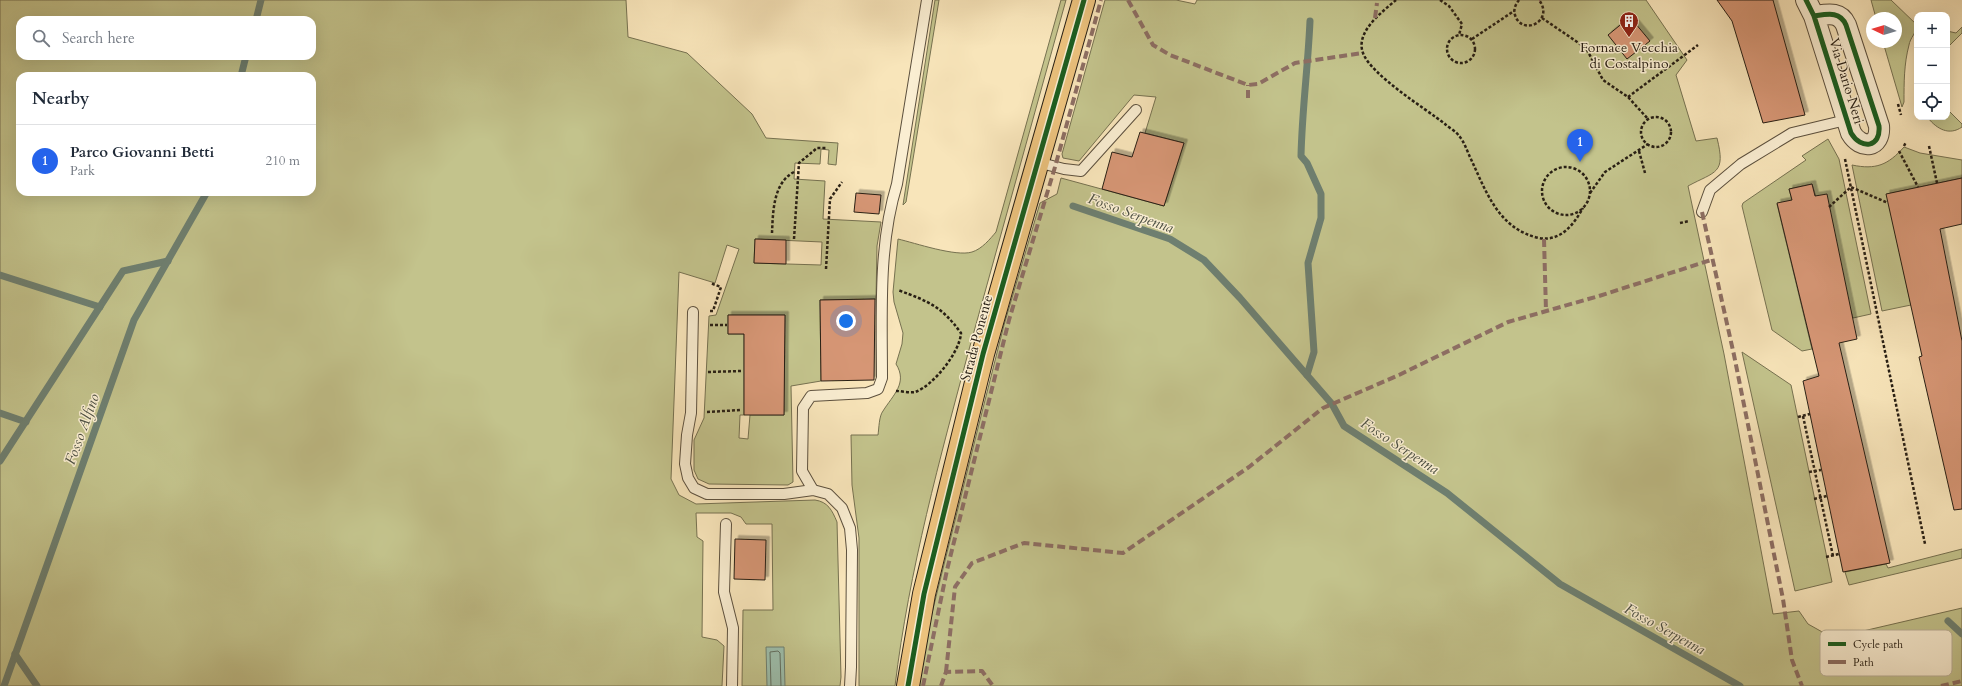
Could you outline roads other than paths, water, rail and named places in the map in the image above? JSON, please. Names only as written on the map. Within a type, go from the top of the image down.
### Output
[{"type":"main road","name":"Strada Ponente","points":[[908,686],[924,594],[983,354],[1084,0]]},
{"type":"street","name":"Via Dario Neri","points":[[1810,8],[1833,14],[1844,19],[1879,126],[1879,135],[1875,142],[1869,144],[1856,140],[1851,134],[1810,8]]},
{"type":"lane","points":[[813,490],[802,471],[804,408],[811,396],[867,393],[878,389],[882,378],[882,285],[888,231],[893,197],[898,184],[927,0]]},
{"type":"lane","points":[[1037,162],[1064,169],[1081,171],[1136,110]]},
{"type":"lane","points":[[1702,212],[1710,190],[1741,164],[1792,133],[1846,120]]},
{"type":"lane","points":[[693,312],[691,413],[687,435],[685,464],[688,478],[694,488],[707,494],[784,494],[813,490],[828,494],[842,508],[850,528],[852,558],[852,667],[850,686]]},
{"type":"lane","points":[[726,524],[724,592],[733,628],[732,686]]},
{"type":"water","points":[[766,647],[784,647],[785,686],[767,686]]},
{"type":"waterway","name":"Fosso Alfino","points":[[257,16],[261,0]]},
{"type":"waterway","points":[[1307,375],[1314,352],[1308,263],[1321,218],[1321,194],[1307,163],[1301,156],[1310,21]]},
{"type":"waterway","name":"Fosso Alfino","points":[[242,72],[245,60]]},
{"type":"waterway","name":"Fosso Alfino","points":[[4,686],[134,320],[205,196]]},
{"type":"waterway","name":"Fosso Serpenna","points":[[1073,206],[1170,239],[1204,260],[1240,298],[1332,404],[1344,426],[1447,493],[1560,584],[1740,686]]},
{"type":"waterway","points":[[0,461],[123,271],[168,261]]},
{"type":"waterway","points":[[0,275],[100,307]]},
{"type":"waterway","points":[[0,413],[26,422]]},
{"type":"waterway","points":[[1948,621],[1962,634]]},
{"type":"waterway","points":[[15,654],[37,686]]},
{"type":"place","name":"Fornace Vecchia di Costalpino","points":[[1629,38]]},
{"type":"place","name":"Parco Giovanni Betti","points":[[1580,162]]}]
